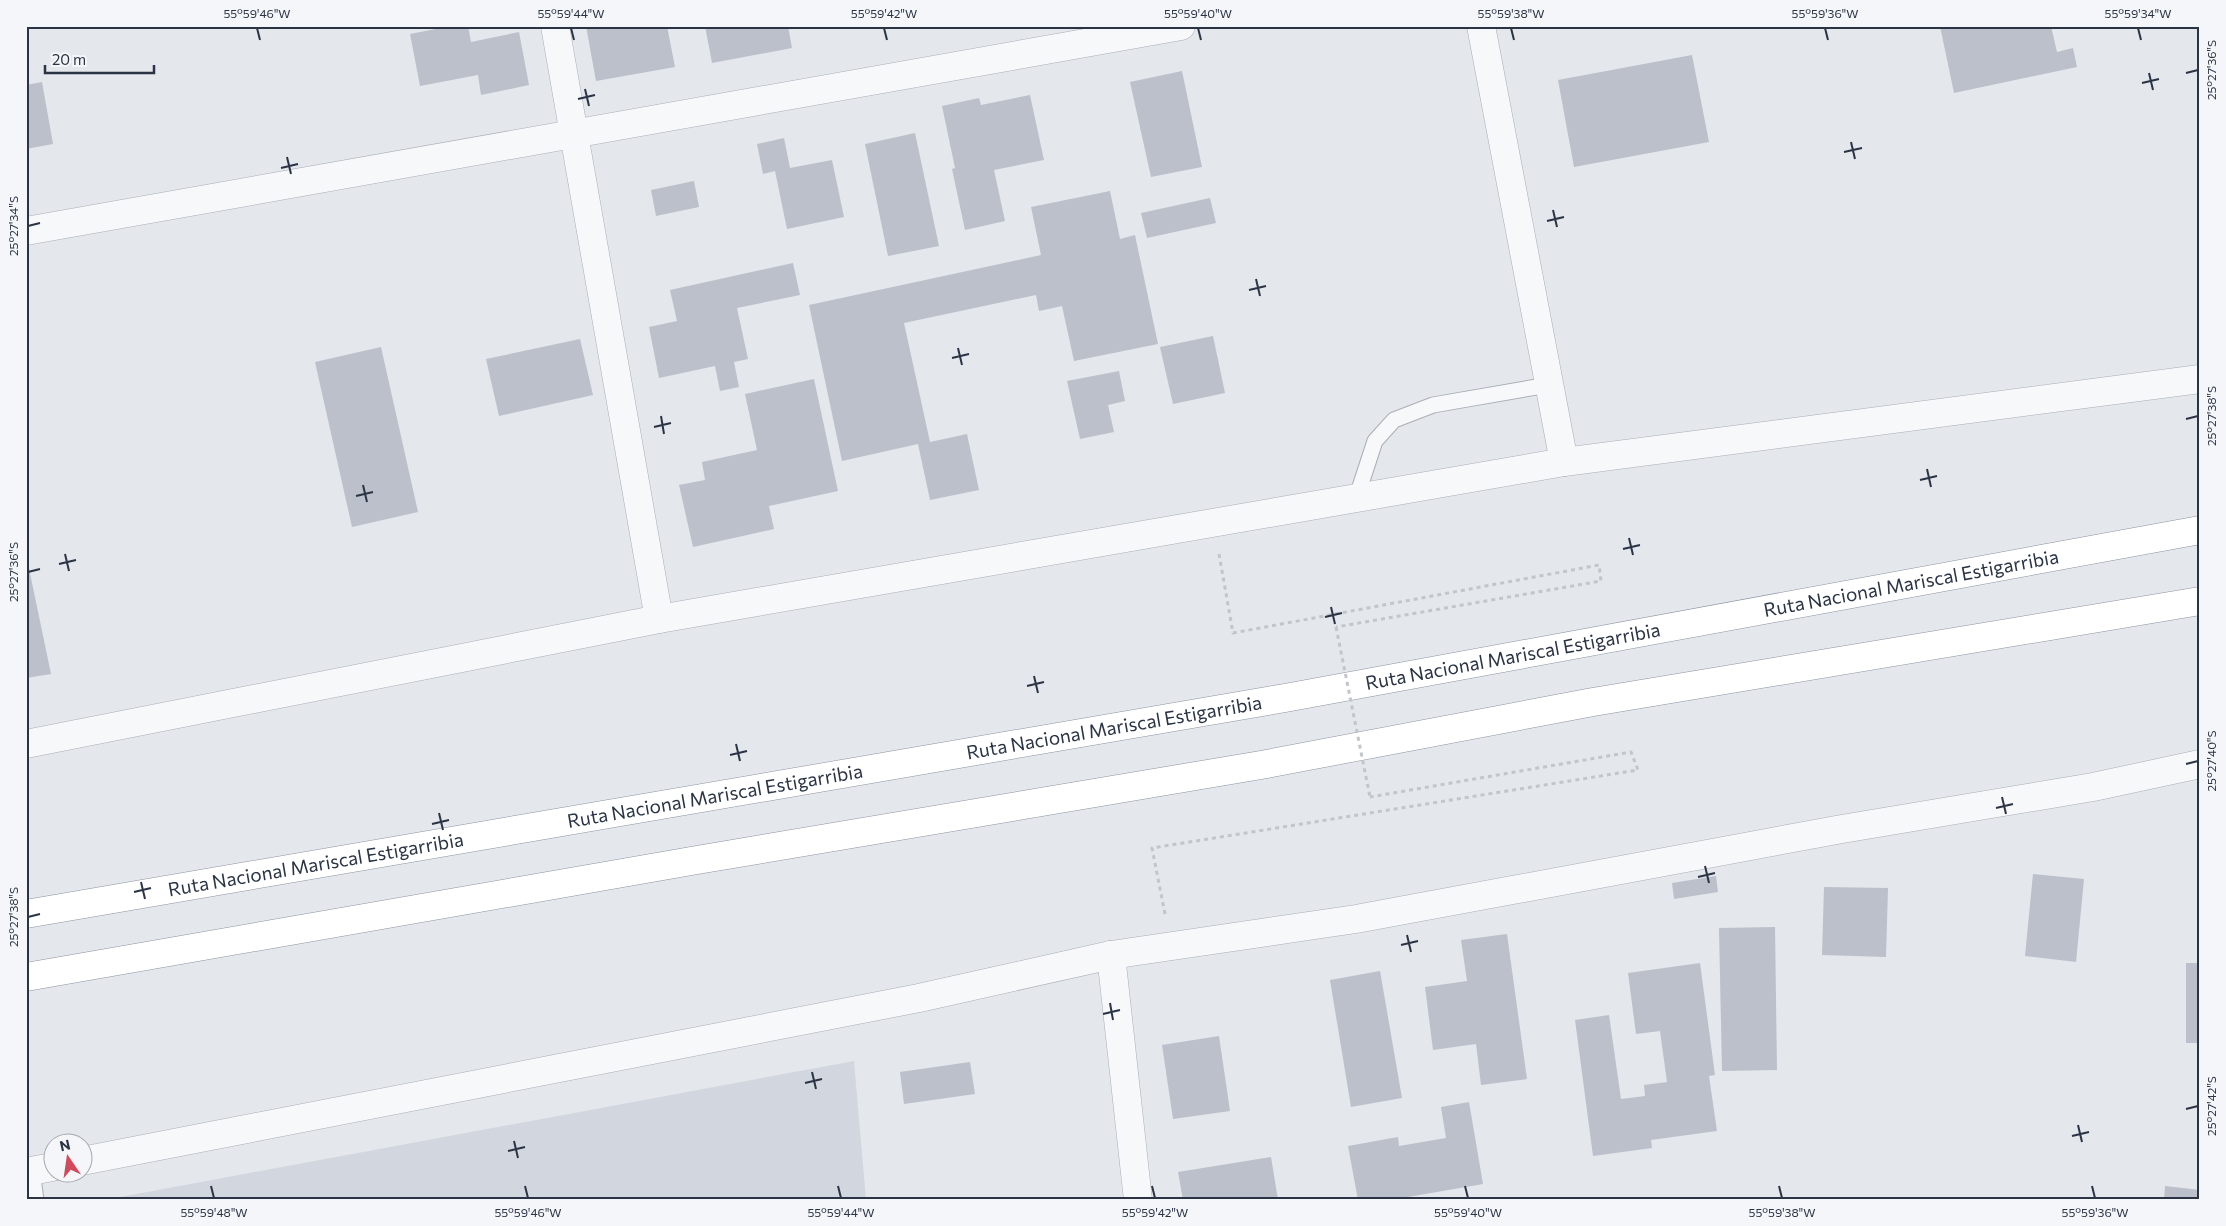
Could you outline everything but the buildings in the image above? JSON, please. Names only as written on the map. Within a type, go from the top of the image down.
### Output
[{"type":"highway","name":"Ruta Nacional Mariscal Estigarribia","points":[[26,914],[1285,698],[2200,530]]},
{"type":"highway","points":[[26,977],[697,860],[1261,765],[1593,702],[2200,601]]},
{"type":"street","points":[[555,26],[659,618]]},
{"type":"street","points":[[26,231],[1181,26]]},
{"type":"street","points":[[1481,26],[1564,462]]},
{"type":"street","points":[[26,744],[659,618],[1564,462],[2200,379]]},
{"type":"street","points":[[92,1159],[919,998],[1111,956],[1356,919],[2093,786],[2200,764]]},
{"type":"street","points":[[1111,956],[1138,1200]]},
{"type":"lane","points":[[1356,498],[1375,441],[1394,420],[1433,405],[1548,385]]},
{"type":"lane","points":[[36,1200],[37,1170]]},
{"type":"path","points":[[1172,946],[1152,848],[1638,770],[1631,752],[1370,797],[1336,627],[1601,581],[1598,565],[1233,633],[1213,524]]},
{"type":"shaded area","points":[[854,1061],[866,1200],[104,1200]]}]
